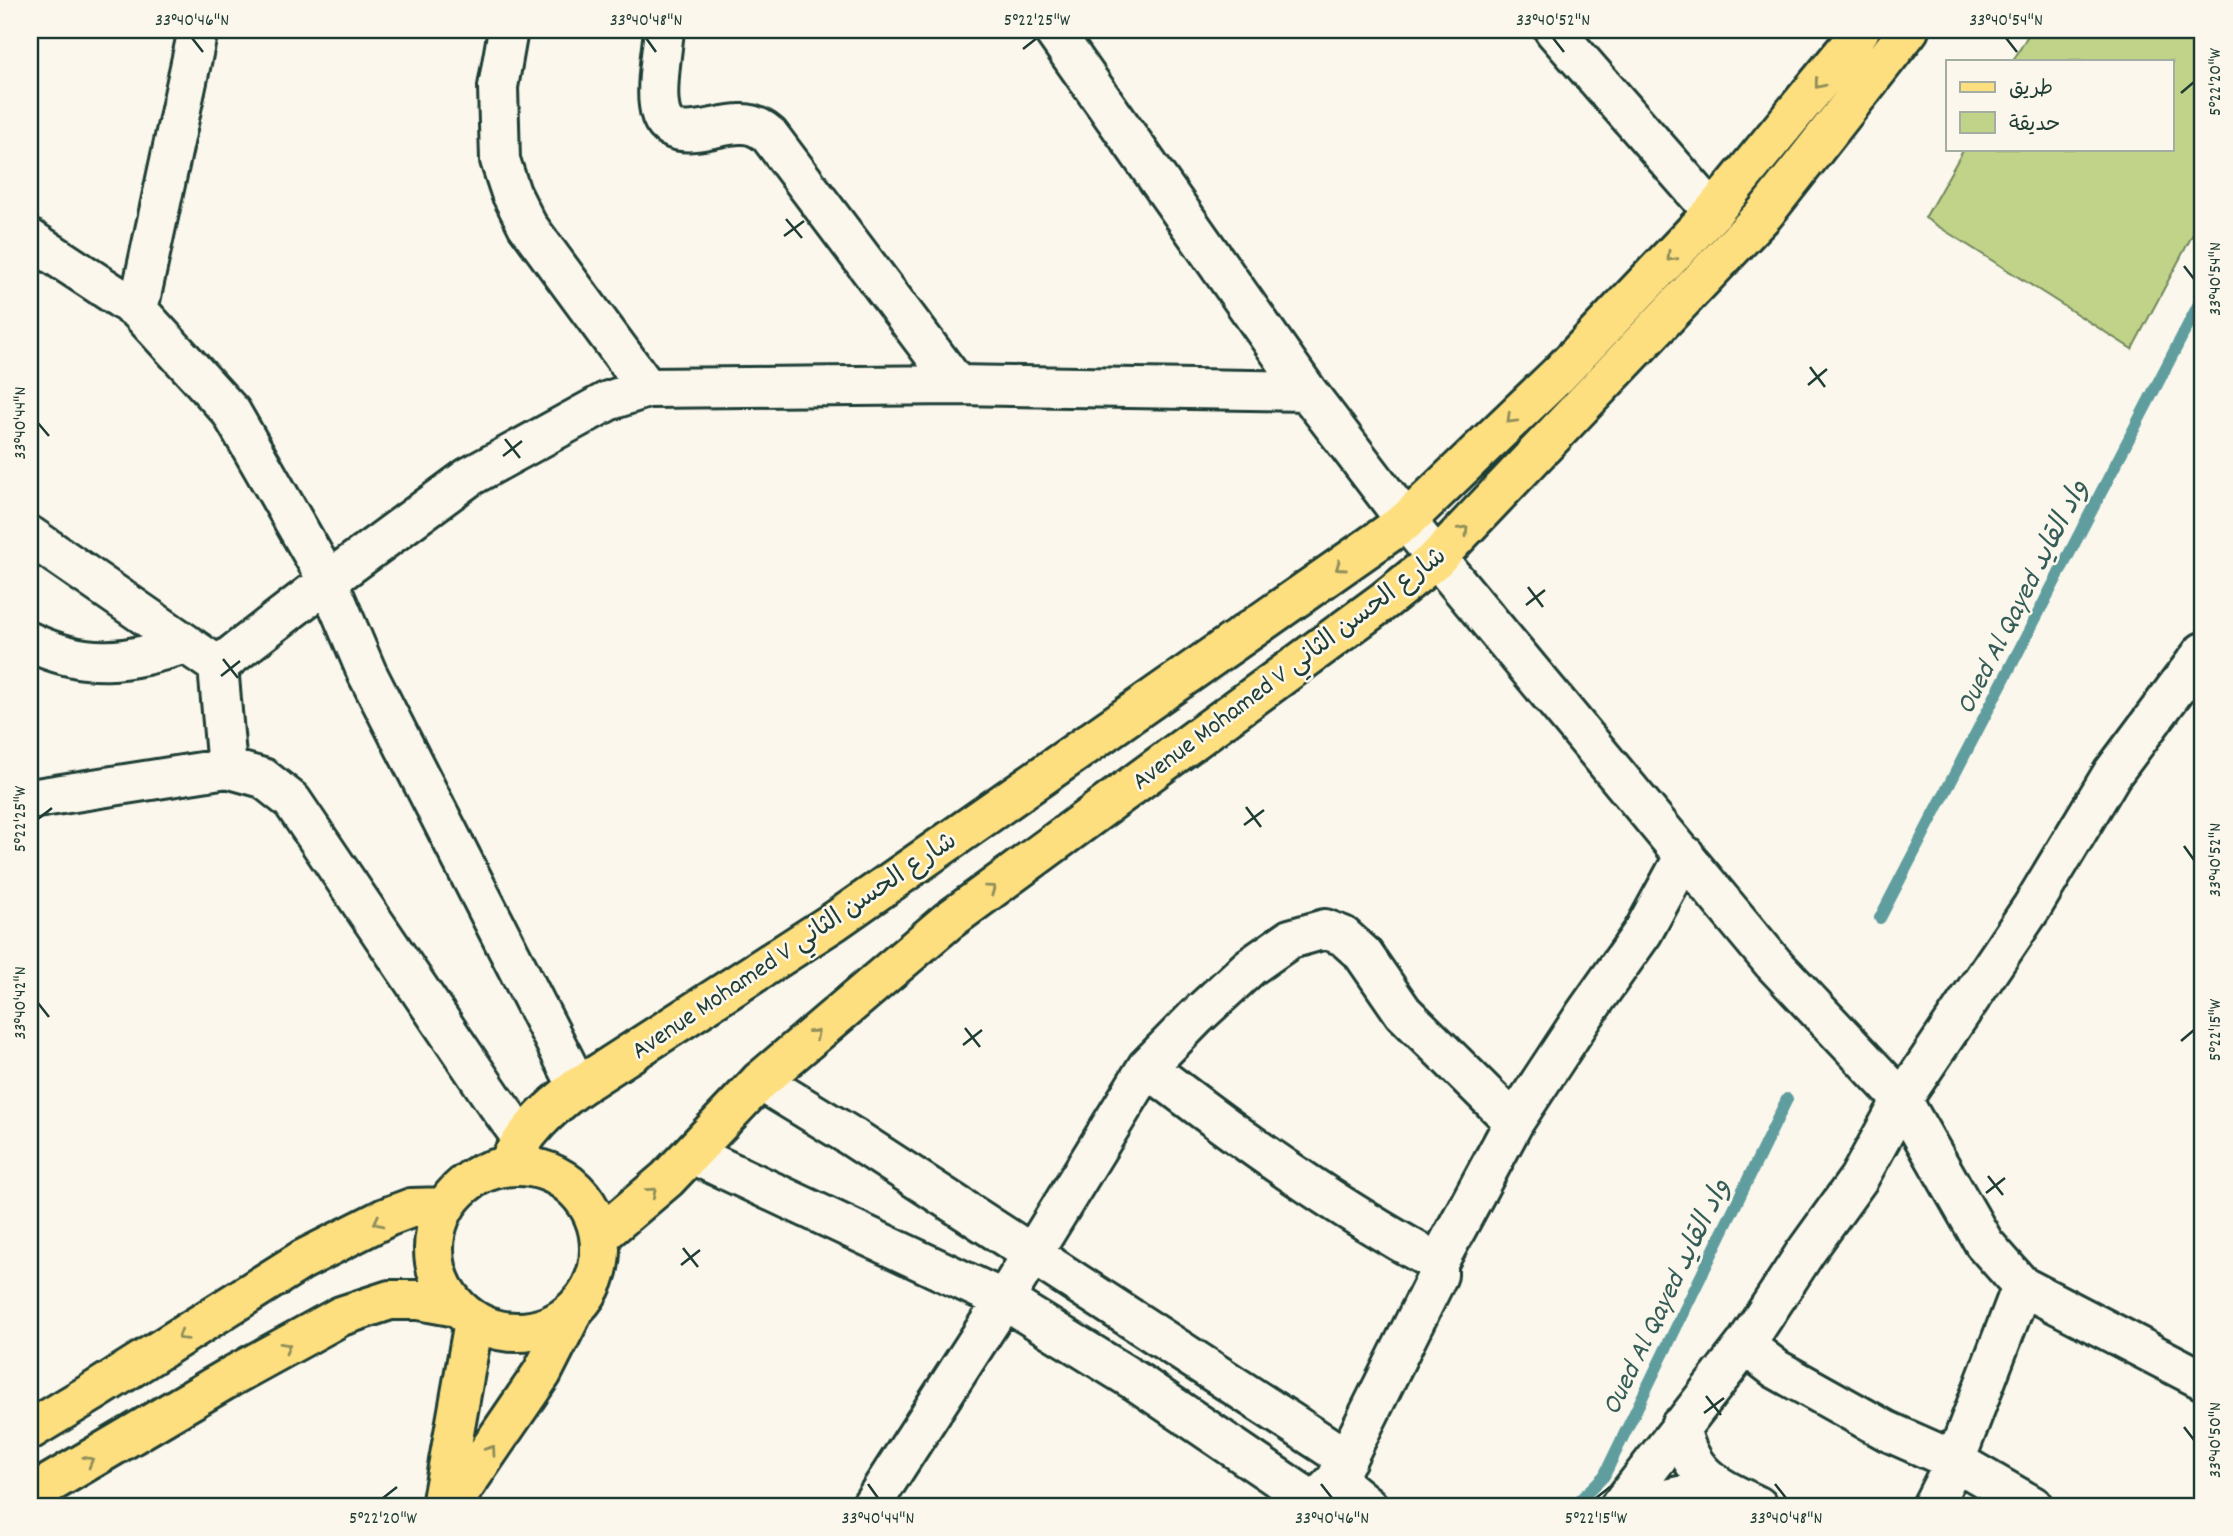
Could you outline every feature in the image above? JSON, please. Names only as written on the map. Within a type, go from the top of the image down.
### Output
[{"type":"main road","name":"Avenue Mohamed V شارع الحسن الثاني","points":[[465,1314],[441,1285],[434,1259],[434,1232],[444,1207],[460,1186],[514,1151],[555,1104],[578,1087],[835,921],[1406,521],[1559,373],[1713,212],[1850,46],[1860,30]]},
{"type":"main road","name":"Avenue Mohamed V شارع الحسن الثاني","points":[[600,1236],[667,1179],[760,1081],[948,921],[1437,559],[1765,213],[1909,30]]},
{"type":"main road","name":"Avenue Mohamed V شارع الحسن الثاني","points":[[30,1495],[230,1377],[341,1316],[390,1300],[419,1300],[465,1314],[495,1329],[525,1332],[552,1325],[574,1310],[591,1289],[600,1263],[600,1236],[592,1212],[578,1191],[558,1176],[533,1166],[514,1151]]},
{"type":"main road","points":[[30,1430],[302,1261],[387,1217],[411,1208],[444,1207]]},
{"type":"main road","points":[[451,1506],[542,1373],[574,1310]]},
{"type":"main road","points":[[441,1506],[465,1314]]},
{"type":"street","points":[[138,310],[198,30]]},
{"type":"street","points":[[508,30],[498,86],[500,160],[511,193],[527,225],[647,388]]},
{"type":"street","points":[[664,30],[658,105],[664,122],[675,131],[690,132],[741,124],[760,127],[769,135],[957,385]]},
{"type":"street","points":[[1053,30],[1307,391],[1406,521],[1773,963],[1902,1100],[1984,1243],[2022,1286],[2203,1380]]},
{"type":"street","points":[[1554,30],[1713,212]]},
{"type":"street","points":[[30,239],[138,310],[231,412],[328,581],[367,673],[578,1087]]},
{"type":"street","points":[[218,666],[470,477],[608,401],[647,388],[957,385],[1307,391]]},
{"type":"street","points":[[30,536],[218,666],[227,768]]},
{"type":"street","points":[[30,642],[52,652],[94,661],[137,658],[186,643]]},
{"type":"street","points":[[1620,1506],[1745,1345],[1805,1253],[1859,1178],[1902,1100],[2032,906],[2112,774],[2203,652]]},
{"type":"street","points":[[30,799],[227,768],[263,778],[292,802],[492,1097],[514,1151]]},
{"type":"street","points":[[1327,1487],[1438,1275],[1438,1263],[1514,1122],[1643,932],[1685,855]]},
{"type":"street","points":[[871,1506],[1004,1300],[1147,1067],[1250,967],[1290,939],[1325,929],[1343,936],[1363,954],[1403,1012],[1514,1122]]},
{"type":"street","points":[[1147,1067],[1227,1130],[1277,1164],[1348,1211],[1438,1263]]},
{"type":"street","points":[[760,1081],[852,1137],[1163,1339],[1327,1487]]},
{"type":"street","points":[[692,1154],[1004,1300],[1137,1382],[1327,1487],[1368,1506]]},
{"type":"street","points":[[1932,1506],[1955,1461],[2022,1286]]},
{"type":"street","points":[[1137,1382],[1163,1339]]},
{"type":"street","points":[[1745,1345],[1776,1369],[1876,1424],[1955,1461],[2033,1506]]},
{"type":"street","points":[[1680,1426],[1684,1447],[1699,1470],[1719,1488],[1758,1506]]},
{"type":"street","points":[[1635,1506],[1719,1488]]},
{"type":"green space","points":[[2031,30],[2203,30],[2203,215],[2132,349],[1925,218],[1963,150],[2174,150],[2174,60],[2014,60]]},
{"type":"waterway","name":"Oued Al Qayed واد القايد","points":[[1880,918],[2203,296]]},
{"type":"waterway","name":"Oued Al Qayed واد القايد","points":[[1574,1506],[1604,1476],[1787,1099]]}]
